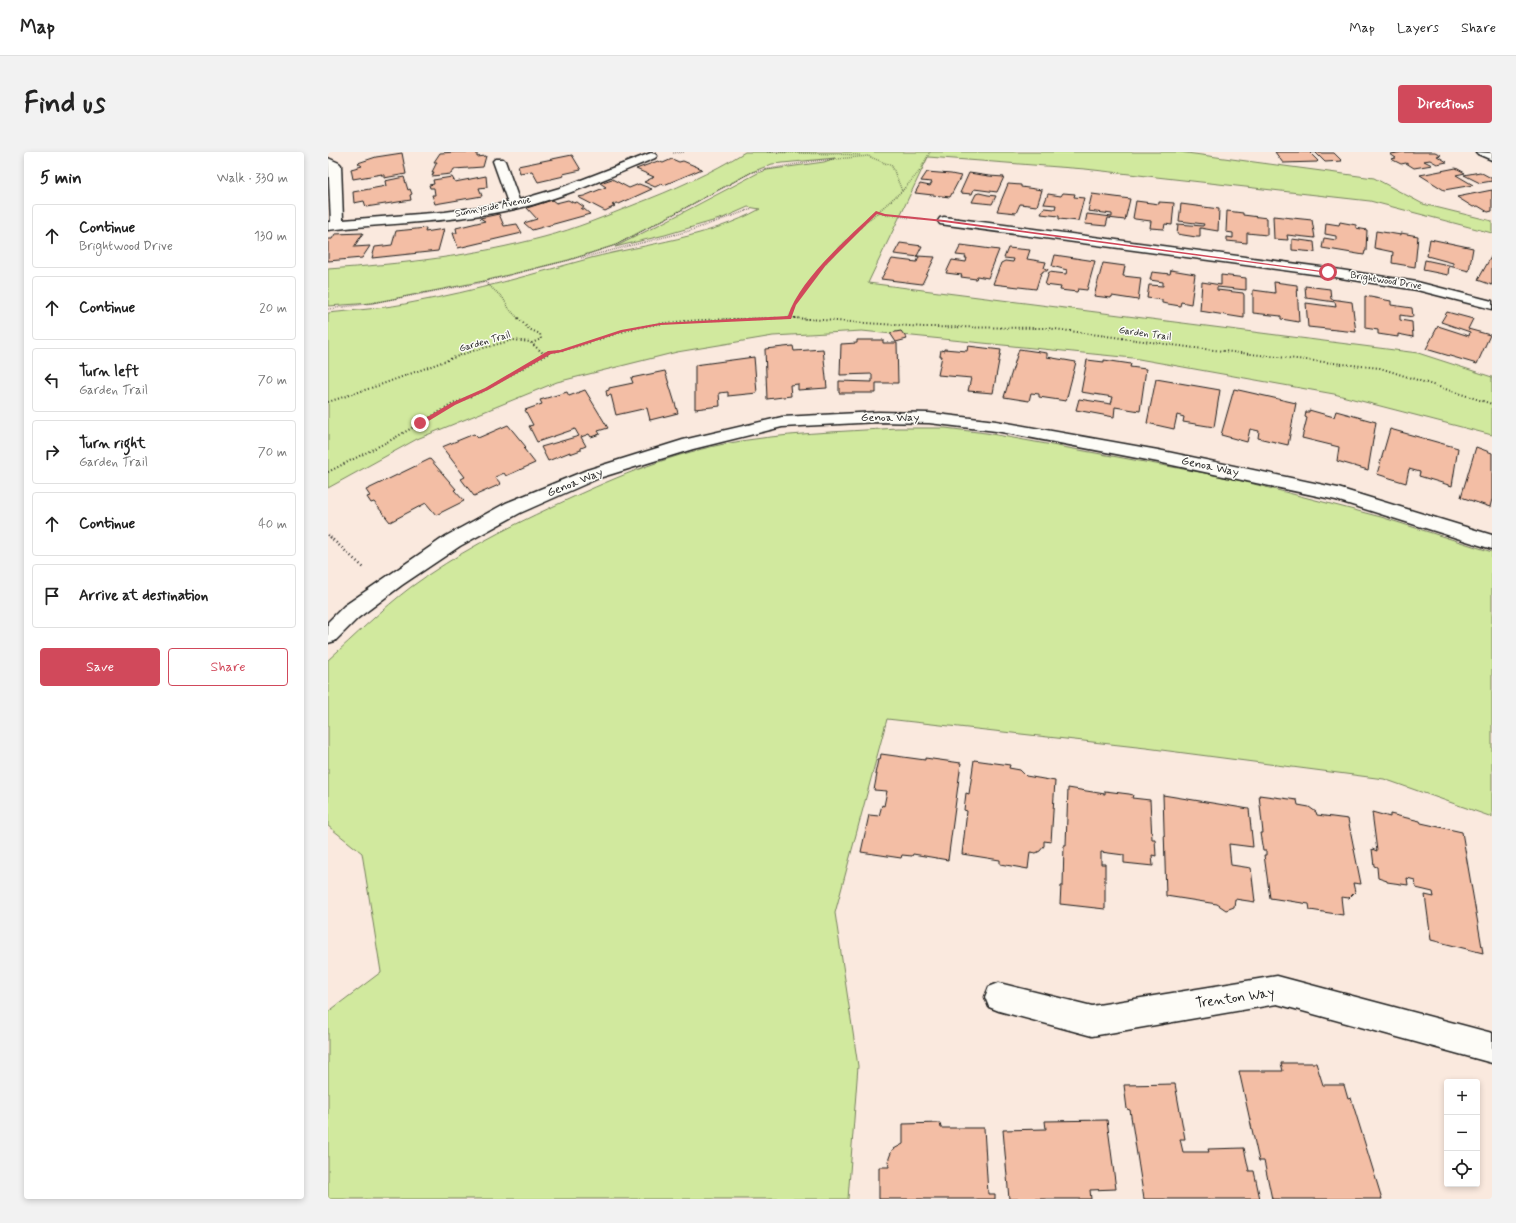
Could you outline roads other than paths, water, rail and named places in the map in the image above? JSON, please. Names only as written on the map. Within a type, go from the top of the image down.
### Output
[{"type":"street","points":[[1482,152],[1492,157]]},
{"type":"street","name":"Sunnyside Avenue","points":[[333,226],[441,217],[515,205],[556,194],[651,156]]},
{"type":"street","points":[[328,161],[335,164],[333,226]]},
{"type":"street","points":[[499,162],[515,205]]},
{"type":"street","name":"Brightwood Drive","points":[[944,221],[1328,272],[1417,286],[1492,305]]},
{"type":"street","name":"Genoa Way","points":[[328,635],[351,612],[395,580],[453,541],[514,508],[593,474],[689,444],[782,422],[878,417],[929,418],[996,426],[1158,456],[1338,494],[1492,542]]},
{"type":"street","name":"Trenton Way","points":[[999,997],[1092,1021],[1276,990],[1492,1048]]}]
